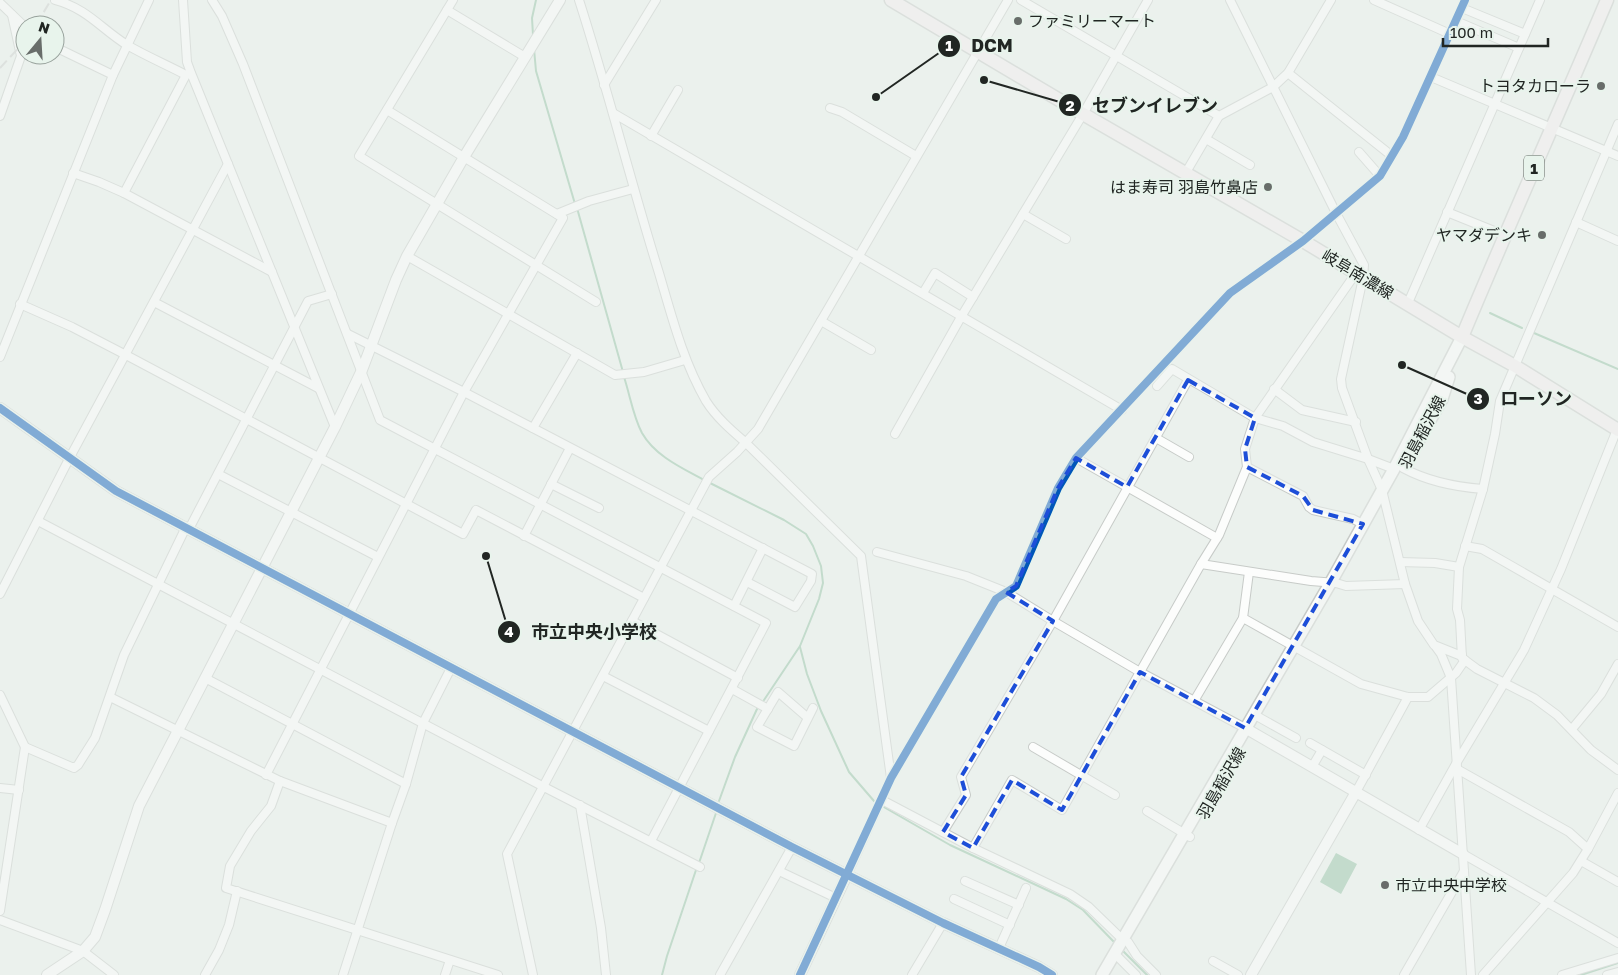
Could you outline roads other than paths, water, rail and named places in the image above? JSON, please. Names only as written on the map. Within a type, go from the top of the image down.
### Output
[{"type":"main road","name":"岐阜南濃線","points":[[891,0],[1618,428]]},
{"type":"main road","name":"1","points":[[1462,337],[1504,235],[1607,0]]},
{"type":"main road","name":"羽島稲沢線","points":[[1102,975],[1121,948],[1384,494],[1462,337]]},
{"type":"main road","name":"羽島稲沢線","points":[[1334,582],[1363,524],[1384,494]]},
{"type":"main road","name":"羽島稲沢線","points":[[1110,975],[1121,948]]},
{"type":"street","points":[[56,0],[71,4],[92,17],[127,45],[189,74]]},
{"type":"street","points":[[0,357],[72,173],[113,75],[148,0]]},
{"type":"street","points":[[182,0],[189,74],[228,164],[335,427]]},
{"type":"street","points":[[212,0],[222,16],[243,64],[380,420],[766,623],[651,841]]},
{"type":"street","points":[[453,0],[359,156],[596,302]]},
{"type":"street","points":[[48,975],[83,951],[95,937],[139,806],[335,427],[362,370],[396,280],[436,204],[560,0]]},
{"type":"street","points":[[579,0],[613,113],[633,189],[686,360],[707,403],[726,426],[745,442],[861,556],[891,778]]},
{"type":"street","points":[[604,85],[656,0]]},
{"type":"street","points":[[533,975],[507,854],[574,732],[708,478],[737,452],[758,429],[1008,0]]},
{"type":"street","points":[[1021,0],[1219,116]]},
{"type":"street","points":[[895,434],[961,316],[1083,114],[1148,0]]},
{"type":"street","points":[[973,848],[1012,780],[1062,810],[1217,538],[1247,467],[1246,449],[1255,418],[1274,389],[1359,275],[1364,265],[1336,213],[1230,0]]},
{"type":"street","points":[[1185,174],[1219,116],[1273,87],[1288,74],[1331,0]]},
{"type":"street","points":[[1374,0],[1450,34]]},
{"type":"street","points":[[1408,303],[1540,0]]},
{"type":"street","points":[[3,2],[15,18]]},
{"type":"street","points":[[802,974],[891,778],[996,599],[1016,586],[1058,488],[1076,458],[1230,293],[1303,242],[1380,176],[1403,137],[1463,4],[1525,34]]},
{"type":"street","points":[[446,10],[525,56]]},
{"type":"street","points":[[1,112],[21,56],[12,15]]},
{"type":"street","points":[[1456,21],[1519,48]]},
{"type":"street","points":[[65,53],[113,75]]},
{"type":"street","points":[[124,193],[189,74]]},
{"type":"street","points":[[1288,74],[1392,156]]},
{"type":"street","points":[[1431,77],[1618,156]]},
{"type":"street","points":[[651,136],[678,90]]},
{"type":"street","points":[[830,108],[842,112],[916,156]]},
{"type":"street","points":[[266,775],[464,392],[563,218],[387,110]]},
{"type":"street","points":[[613,113],[1122,410]]},
{"type":"street","points":[[1243,618],[1361,684],[1408,697],[1428,697],[1451,678],[1463,657],[1460,620],[1457,608],[1459,567],[1483,488],[1500,401],[1618,124]]},
{"type":"street","points":[[1206,139],[1250,165]]},
{"type":"street","points":[[1360,152],[1380,176]]},
{"type":"street","points":[[0,594],[69,459],[228,164]]},
{"type":"street","points":[[72,173],[124,193],[272,272]]},
{"type":"street","points":[[557,214],[589,201],[633,189]]},
{"type":"street","points":[[1447,212],[1504,235]]},
{"type":"street","points":[[1023,214],[1066,239]]},
{"type":"street","points":[[1576,222],[1618,241]]},
{"type":"street","points":[[408,256],[615,375],[644,372],[686,360]]},
{"type":"street","points":[[923,293],[934,273],[973,297]]},
{"type":"street","points":[[1359,275],[1341,379],[1342,388],[1368,459],[1384,494],[1405,584],[1418,620],[1442,654],[1451,678],[1471,975]]},
{"type":"street","points":[[25,747],[74,768],[78,765],[95,738],[124,655],[158,584],[308,301],[332,294]]},
{"type":"street","points":[[154,302],[318,388]]},
{"type":"street","points":[[20,304],[72,327],[126,355],[463,534],[476,510],[644,598]]},
{"type":"street","points":[[821,321],[871,350]]},
{"type":"street","points":[[348,334],[464,392],[812,574],[811,582],[795,607],[747,582]]},
{"type":"street","points":[[532,428],[577,353]]},
{"type":"street","points":[[1157,386],[1172,369],[1255,418],[1283,426],[1313,442],[1456,486],[1483,488]]},
{"type":"street","points":[[943,832],[966,795],[961,777],[1053,622],[1188,380]]},
{"type":"street","points":[[1274,389],[1302,410],[1356,422]]},
{"type":"street","points":[[0,408],[116,491],[792,847],[1052,975]]},
{"type":"street","points":[[1419,830],[1503,683],[1524,650],[1552,589],[1618,428]]},
{"type":"street","points":[[1156,438],[1189,457]]},
{"type":"street","points":[[524,536],[570,448]]},
{"type":"street","points":[[1076,458],[1217,538]]},
{"type":"street","points":[[1247,467],[1303,496],[1309,507],[1313,510],[1353,519],[1363,524]]},
{"type":"street","points":[[218,474],[378,557]]},
{"type":"street","points":[[551,484],[599,508]]},
{"type":"street","points":[[38,521],[423,724],[700,867]]},
{"type":"street","points":[[1465,546],[1482,549],[1618,627]]},
{"type":"street","points":[[734,606],[763,548]]},
{"type":"street","points":[[877,552],[966,576],[1006,592],[1053,622],[1140,672],[1248,730],[1419,830],[1618,942]]},
{"type":"street","points":[[1400,562],[1435,563],[1459,567]]},
{"type":"street","points":[[1201,564],[1311,581],[1334,582],[1346,586],[1405,584]]},
{"type":"street","points":[[1194,701],[1243,618],[1249,572]]},
{"type":"street","points":[[632,621],[738,678]]},
{"type":"street","points":[[1434,645],[1463,657],[1477,670],[1534,698],[1557,714],[1591,750],[1618,770]]},
{"type":"street","points":[[1572,730],[1601,694],[1618,664]]},
{"type":"street","points":[[343,975],[406,784],[423,724],[451,668]]},
{"type":"street","points":[[603,676],[710,731]]},
{"type":"street","points":[[205,678],[406,784]]},
{"type":"street","points":[[732,688],[768,709]]},
{"type":"street","points":[[808,718],[778,692],[757,727],[794,746],[808,718],[813,708]]},
{"type":"street","points":[[0,695],[25,747],[0,911]]},
{"type":"street","points":[[110,697],[280,782],[392,822]]},
{"type":"street","points":[[1251,975],[1366,775],[1408,697]]},
{"type":"street","points":[[1256,715],[1296,738]]},
{"type":"street","points":[[1310,743],[1366,775]]},
{"type":"street","points":[[1033,747],[1115,794]]},
{"type":"street","points":[[1312,767],[1322,750]]},
{"type":"street","points":[[1457,766],[1569,832],[1588,849]]},
{"type":"street","points":[[280,782],[271,806],[250,831],[230,866],[226,888],[498,975]]},
{"type":"street","points":[[0,788],[19,790]]},
{"type":"street","points":[[1483,975],[1581,861],[1618,793]]},
{"type":"street","points":[[881,803],[1070,894],[1089,908],[1121,948],[1136,975]]},
{"type":"street","points":[[580,805],[601,928],[606,975]]},
{"type":"street","points":[[1146,810],[1187,835]]},
{"type":"street","points":[[720,975],[792,847]]},
{"type":"street","points":[[1581,861],[1618,882]]},
{"type":"street","points":[[1404,975],[1464,871]]},
{"type":"street","points":[[779,872],[836,898]]},
{"type":"street","points":[[965,881],[1019,905]]},
{"type":"street","points":[[999,948],[1026,888]]},
{"type":"street","points":[[205,975],[223,942],[237,892]]},
{"type":"street","points":[[954,899],[1010,925]]},
{"type":"street","points":[[0,920],[83,951],[114,975]]},
{"type":"street","points":[[912,975],[943,923]]},
{"type":"street","points":[[1121,948],[1137,956],[1156,975]]},
{"type":"street","points":[[1562,975],[1618,958]]},
{"type":"street","points":[[445,975],[450,960]]},
{"type":"street","points":[[1213,961],[1238,975]]},
{"type":"street","points":[[1607,975],[1618,972]]},
{"type":"waterway","points":[[533,35],[532,18],[536,0]]},
{"type":"waterway","points":[[534,49],[536,71],[575,204]]},
{"type":"waterway","points":[[577,208],[623,372]]},
{"type":"waterway","points":[[1490,313],[1522,328]]},
{"type":"waterway","points":[[1534,333],[1618,369]]},
{"type":"waterway","points":[[624,377],[636,420],[647,441],[670,461],[704,480]]},
{"type":"waterway","points":[[708,482],[784,520],[806,534],[821,566],[823,583],[819,599],[800,646],[764,700]]},
{"type":"waterway","points":[[800,647],[807,674],[821,711],[849,772],[874,801],[878,803]]},
{"type":"waterway","points":[[719,801],[735,757],[757,709]]},
{"type":"waterway","points":[[882,806],[950,845],[1066,899],[1083,910],[1115,943]]},
{"type":"waterway","points":[[699,863],[716,813]]},
{"type":"waterway","points":[[662,975],[696,870]]},
{"type":"waterway","points":[[1122,950],[1147,975]]},
{"type":"waterway","points":[[1581,975],[1618,963]]},
{"type":"railway","points":[[42,15],[51,0]]},
{"type":"railway","points":[[0,68],[15,52]]},
{"type":"place","name":"ファミリーマート","points":[[1018,21]]},
{"type":"place","name":"セブンイレブン","points":[[984,80]]},
{"type":"place","name":"トヨタカローラ","points":[[1601,86]]},
{"type":"place","name":"DCM","points":[[876,97]]},
{"type":"place","name":"はま寿司 羽島竹鼻店","points":[[1268,187]]},
{"type":"place","name":"ヤマダデンキ","points":[[1542,235]]},
{"type":"place","name":"ローソン","points":[[1402,365]]},
{"type":"place","name":"市立中央小学校","points":[[486,556]]},
{"type":"place","name":"市立中央中学校","points":[[1385,885]]}]
